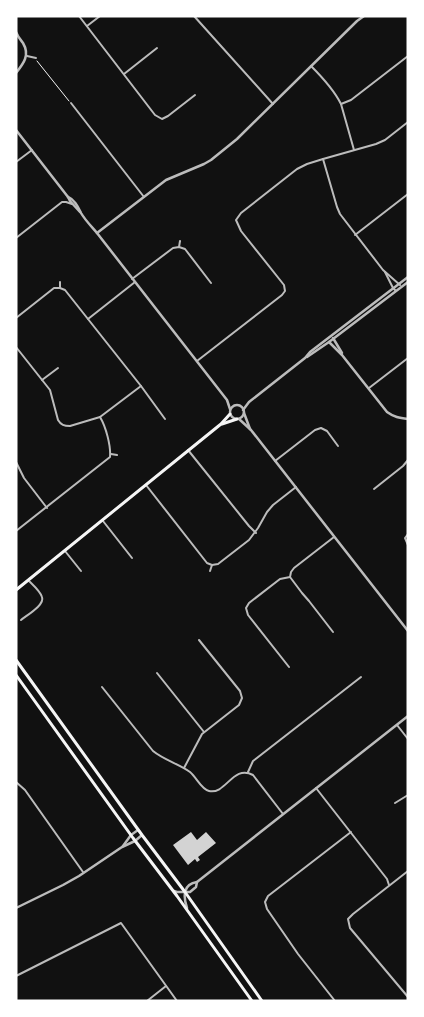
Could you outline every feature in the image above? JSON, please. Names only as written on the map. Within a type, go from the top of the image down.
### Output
[{"type":"main road","points":[[16,590],[222,424],[230,414]]},
{"type":"main road","points":[[222,424],[238,419]]},
{"type":"main road","points":[[16,660],[262,1001]]},
{"type":"main road","points":[[16,675],[252,1001]]},
{"type":"street","points":[[79,16],[155,115],[162,119],[195,95]]},
{"type":"street","points":[[87,26],[100,16]]},
{"type":"street","points":[[194,16],[273,104]]},
{"type":"street","points":[[97,233],[166,180],[211,160],[237,139],[364,16]]},
{"type":"street","points":[[16,73],[27,56],[24,44],[17,35]]},
{"type":"street","points":[[124,74],[157,48]]},
{"type":"street","points":[[27,56],[36,58]]},
{"type":"street","points":[[341,104],[351,100],[408,56]]},
{"type":"street","points":[[311,66],[338,98],[354,150]]},
{"type":"street","points":[[70,103],[144,197]]},
{"type":"street","points":[[236,220],[242,213],[297,169],[307,164],[376,144],[385,140],[408,122]]},
{"type":"street","points":[[16,130],[72,204],[81,212]]},
{"type":"street","points":[[16,162],[32,150]]},
{"type":"street","points":[[323,159],[340,214],[384,270],[402,287]]},
{"type":"street","points":[[356,235],[408,194]]},
{"type":"street","points":[[68,197],[72,198],[227,400],[232,418],[238,419],[251,430],[408,631]]},
{"type":"street","points":[[16,238],[62,202],[72,204]]},
{"type":"street","points":[[232,219],[236,220]]},
{"type":"street","points":[[197,361],[285,291],[284,285],[241,231],[236,220]]},
{"type":"street","points":[[179,247],[180,241]]},
{"type":"street","points":[[88,319],[173,248],[185,249],[211,282]]},
{"type":"street","points":[[384,270],[396,291]]},
{"type":"street","points":[[238,419],[242,416],[243,411],[250,402],[408,277]]},
{"type":"street","points":[[60,282],[60,288]]},
{"type":"street","points":[[332,337],[408,282]]},
{"type":"street","points":[[16,318],[54,288],[65,290],[141,386],[165,420]]},
{"type":"street","points":[[332,337],[342,355]]},
{"type":"street","points":[[328,341],[342,355],[387,412],[397,418],[408,419]]},
{"type":"street","points":[[16,348],[50,390],[58,420],[64,426],[100,417],[141,386]]},
{"type":"street","points":[[369,388],[408,358]]},
{"type":"street","points":[[42,380],[58,368]]},
{"type":"street","points":[[227,400],[243,411],[251,430]]},
{"type":"street","points":[[230,409],[233,406],[250,402]]},
{"type":"street","points":[[16,531],[108,459],[111,454],[104,425],[100,417]]},
{"type":"street","points":[[275,461],[315,430],[321,428],[327,431],[338,446]]},
{"type":"street","points":[[188,450],[256,533]]},
{"type":"street","points":[[111,454],[117,454]]},
{"type":"street","points":[[374,489],[408,460]]},
{"type":"street","points":[[16,462],[24,478],[47,508]]},
{"type":"street","points":[[146,485],[207,563],[212,565],[218,564],[249,540],[256,533],[273,505],[296,488]]},
{"type":"street","points":[[102,520],[132,558]]},
{"type":"street","points":[[408,534],[405,538],[408,545]]},
{"type":"street","points":[[290,577],[294,568],[334,537]]},
{"type":"street","points":[[65,551],[81,571]]},
{"type":"street","points":[[210,571],[212,565]]},
{"type":"street","points":[[290,577],[333,632]]},
{"type":"street","points":[[289,667],[248,615],[246,608],[249,603],[280,579],[290,577]]},
{"type":"street","points":[[21,620],[40,605],[42,601],[42,597],[29,580]]},
{"type":"street","points":[[184,768],[204,732],[238,705],[242,698],[240,692],[199,640]]},
{"type":"street","points":[[157,673],[204,732]]},
{"type":"street","points":[[248,772],[253,761],[361,677]]},
{"type":"street","points":[[102,687],[153,751],[194,775],[203,788],[210,792],[217,790],[238,774],[248,772],[253,775],[284,814]]},
{"type":"street","points":[[191,916],[184,900],[188,886],[197,882],[408,716]]},
{"type":"street","points":[[397,725],[408,739]]},
{"type":"street","points":[[16,782],[25,790],[84,873]]},
{"type":"street","points":[[316,788],[386,879],[389,886]]},
{"type":"street","points":[[395,803],[408,795]]},
{"type":"street","points":[[122,847],[131,835],[138,830]]},
{"type":"street","points":[[335,1001],[298,954],[267,909],[265,902],[268,896],[350,832]]},
{"type":"street","points":[[16,908],[84,873],[142,835]]},
{"type":"street","points":[[408,871],[348,919],[350,928],[408,996]]},
{"type":"street","points":[[172,890],[190,892],[197,882]]},
{"type":"street","points":[[16,976],[121,923],[177,1001]]},
{"type":"street","points":[[147,1001],[166,986]]},
{"type":"path","points":[[36,58],[70,103]]},
{"type":"building","points":[[191,832],[197,840],[206,832],[216,843],[198,857],[200,860],[197,862],[195,859],[188,865],[173,845]]}]
